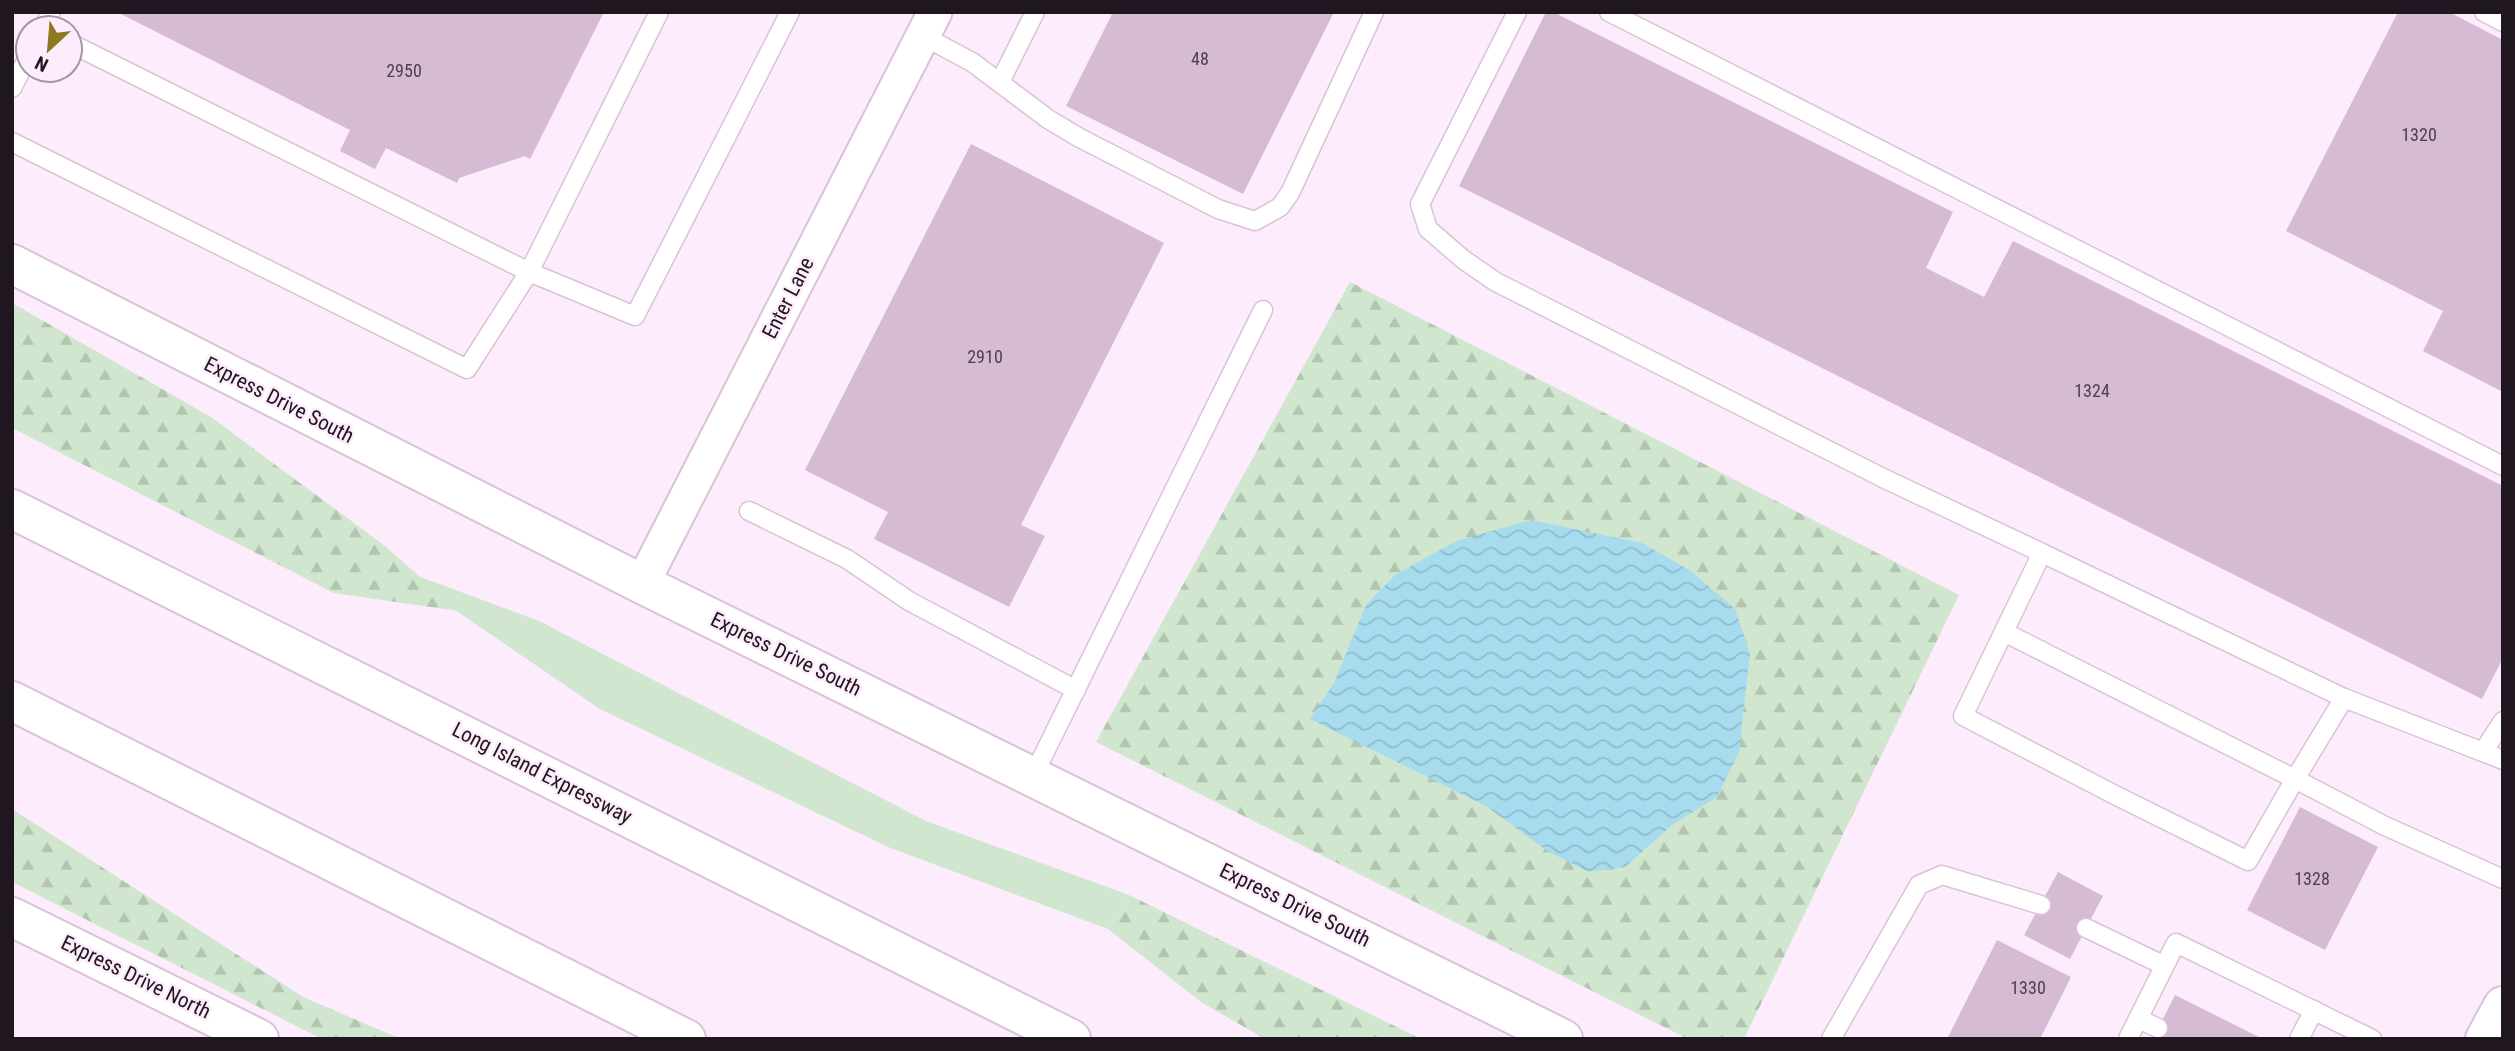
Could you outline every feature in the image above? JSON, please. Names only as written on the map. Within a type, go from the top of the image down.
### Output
[{"type":"main road","name":"Express Drive South","points":[[12,264],[642,584],[1563,1039]]},
{"type":"main road","name":"Long Island Expressway","points":[[12,509],[1071,1039]]},
{"type":"main road","points":[[12,701],[686,1039]]},
{"type":"main road","name":"Express Drive North","points":[[12,917],[259,1039]]},
{"type":"main road","points":[[2485,1039],[2503,1006]]},
{"type":"street","name":"Enter Lane","points":[[642,584],[929,24]]},
{"type":"lane","points":[[12,142],[467,369],[528,272],[659,12]]},
{"type":"lane","points":[[84,50],[528,272],[635,316],[790,12]]},
{"type":"lane","points":[[999,82],[1035,12]]},
{"type":"lane","points":[[929,24],[972,62],[1048,119],[1218,209],[1255,221],[1280,207],[1290,193],[1374,12]]},
{"type":"lane","points":[[1517,12],[1420,204],[1429,229],[1464,260],[1496,282],[1882,478],[2344,698],[2503,760]]},
{"type":"lane","points":[[1609,12],[2503,466]]},
{"type":"lane","points":[[2484,12],[2503,22]]},
{"type":"lane","points":[[1033,776],[1263,310]]},
{"type":"lane","points":[[749,511],[847,559],[909,601],[1076,690]]},
{"type":"lane","points":[[2042,553],[1963,716],[2248,861],[2344,698]]},
{"type":"lane","points":[[2004,632],[2385,826],[2503,879]]},
{"type":"lane","points":[[2483,752],[2503,721]]},
{"type":"lane","points":[[1831,1039],[1919,885],[1942,875],[2041,905]]},
{"type":"lane","points":[[2086,928],[2163,965]]},
{"type":"lane","points":[[2128,1039],[2176,943],[2372,1039]]},
{"type":"lane","points":[[2299,1039],[2314,1010]]},
{"type":"lane","points":[[2139,1019],[2158,1028]]},
{"type":"green space","points":[[1350,282],[1959,595],[1744,1039],[1688,1039],[1096,742]]},
{"type":"green space","points":[[12,303],[211,417],[385,546],[458,611],[334,593],[12,428]]},
{"type":"green space","points":[[418,576],[539,621],[926,821],[1129,895],[1108,929],[888,847],[600,709],[458,612]]},
{"type":"green space","points":[[12,809],[303,997],[401,1039],[322,1039],[12,882]]},
{"type":"green space","points":[[1129,895],[1421,1039],[1265,1039],[1201,1002],[1108,929]]},
{"type":"water","points":[[1531,520],[1642,543],[1691,571],[1735,609],[1750,653],[1739,752],[1717,797],[1672,825],[1625,867],[1589,872],[1549,852],[1486,806],[1310,719],[1334,683],[1366,605],[1395,575],[1456,541]]},
{"type":"building","points":[[117,12],[604,12],[530,159],[525,156],[459,178],[457,183],[386,148],[375,169],[340,151],[350,130]]},
{"type":"building","points":[[1113,12],[1334,12],[1243,194],[1066,106]]},
{"type":"building","points":[[1546,12],[1553,12],[1953,212],[1926,268],[1984,297],[2013,241],[2503,486],[2503,658],[2482,699],[1459,186]]},
{"type":"building","points":[[2398,12],[2449,12],[2503,40],[2503,392],[2423,351],[2443,311],[2286,231]]},
{"type":"building","points":[[971,144],[1164,243],[1021,525],[1045,536],[1009,607],[874,539],[888,512],[805,470]]},
{"type":"building","points":[[2300,807],[2378,847],[2325,950],[2247,910]]},
{"type":"building","points":[[2058,872],[2103,896],[2070,959],[2024,935]]},
{"type":"building","points":[[1997,940],[2071,977],[2040,1039],[1947,1039]]},
{"type":"building","points":[[2175,995],[2263,1039],[2153,1039]]}]
